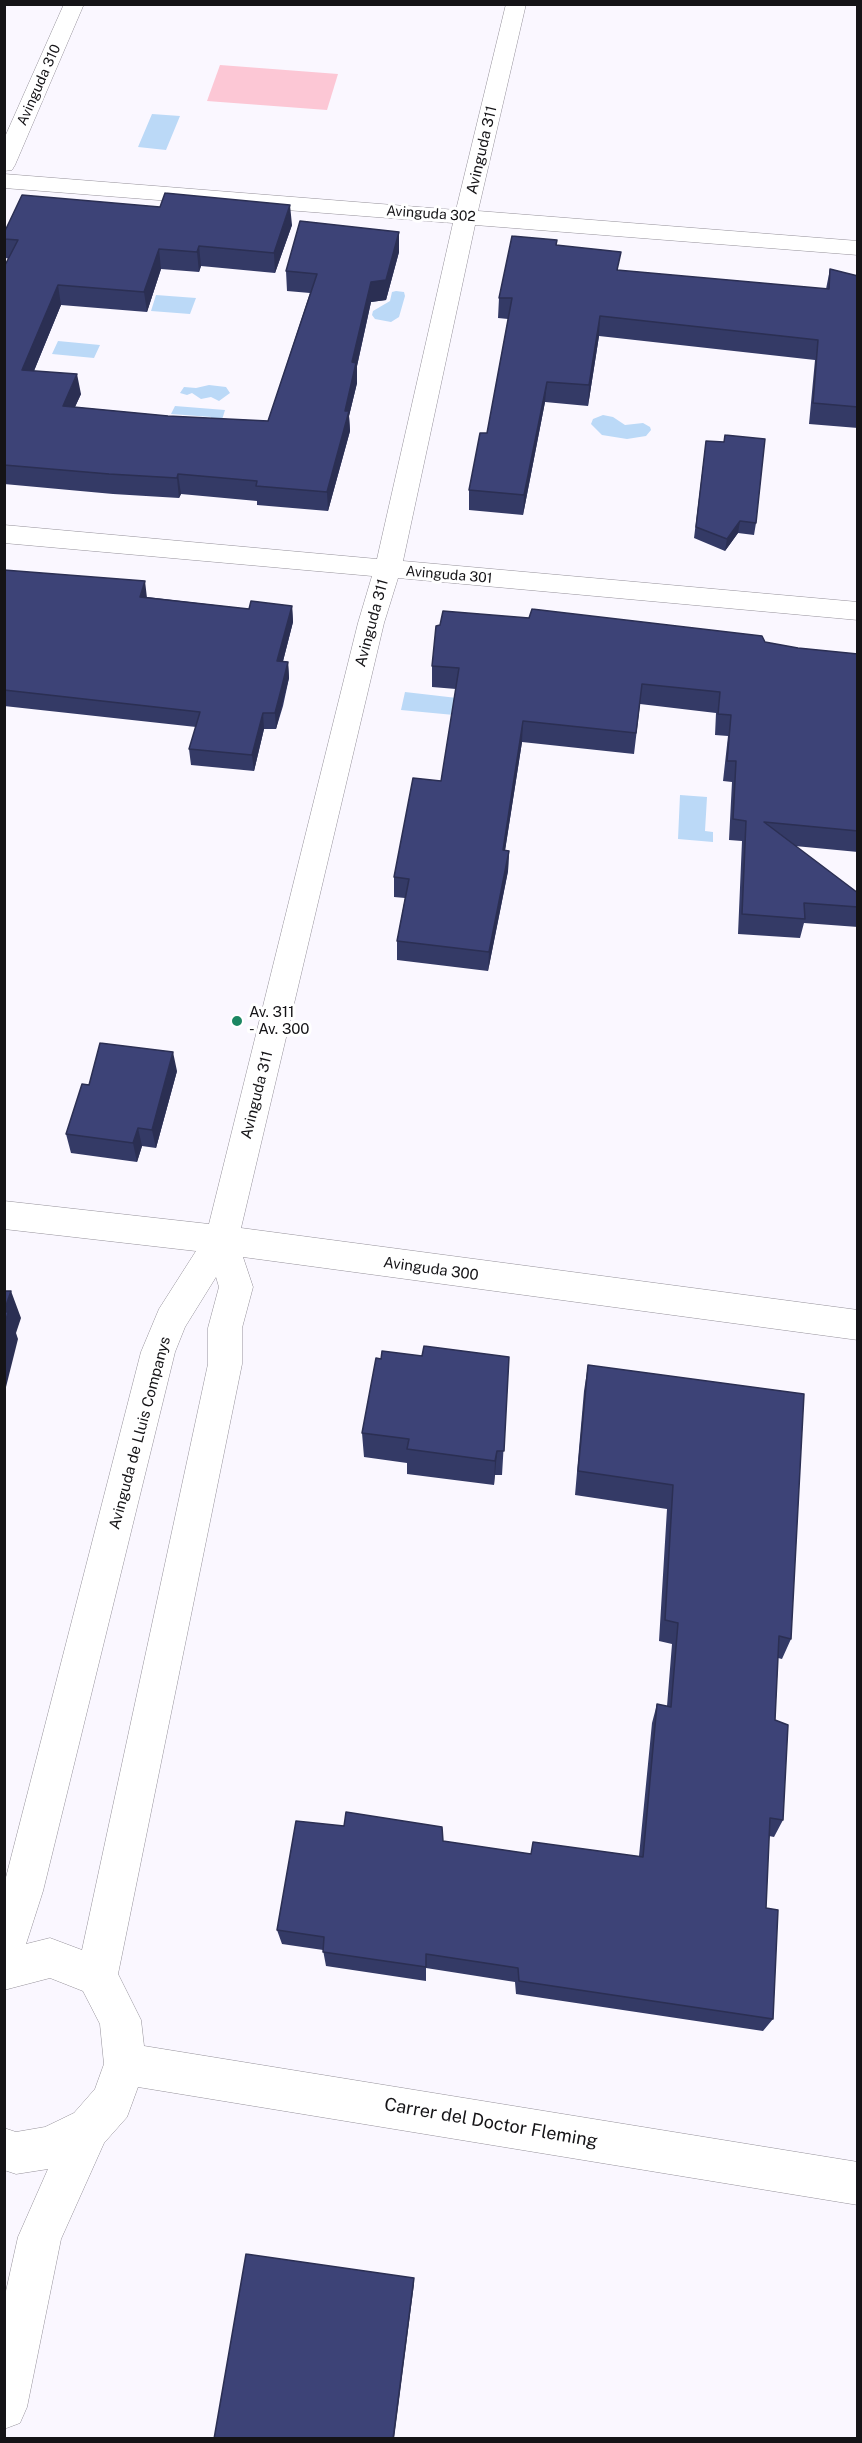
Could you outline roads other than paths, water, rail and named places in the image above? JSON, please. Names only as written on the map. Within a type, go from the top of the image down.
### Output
[{"type":"street","name":"Avinguda 310","points":[[4,165],[74,4]]},
{"type":"street","name":"Avinguda 311","points":[[221,1240],[371,623],[387,570],[516,4]]},
{"type":"street","name":"Avinguda 302","points":[[4,181],[858,248]]},
{"type":"street","name":"Avinguda 301","points":[[4,534],[858,611]]},
{"type":"street","name":"Avinguda 300","points":[[4,1215],[221,1240],[858,1325]]},
{"type":"street","name":"Avinguda de Lluis Companys","points":[[4,1950],[23,1891],[158,1352],[171,1320],[221,1240]]},
{"type":"street","points":[[4,2407],[40,2237],[89,2128],[112,2102],[125,2064],[120,2019],[97,1976],[225,1364],[225,1328],[236,1287],[221,1240]]},
{"type":"street","points":[[4,1970],[50,1958],[97,1976]]},
{"type":"street","name":"Carrer del Doctor Fleming","points":[[125,2064],[858,2184]]},
{"type":"street","points":[[4,2149],[16,2153],[49,2148],[89,2128]]},
{"type":"water","points":[[152,114],[180,116],[166,150],[138,147]]},
{"type":"water","points":[[392,292],[404,292],[405,296],[399,317],[391,322],[375,319],[372,315],[373,311],[390,301]]},
{"type":"water","points":[[156,295],[196,298],[190,314],[151,311]]},
{"type":"water","points":[[58,341],[100,345],[94,358],[52,354]]},
{"type":"water","points":[[209,385],[226,387],[230,393],[219,401],[211,397],[201,399],[192,393],[187,395],[180,393],[184,387],[196,388]]},
{"type":"water","points":[[175,406],[225,410],[221,423],[211,422],[211,417],[171,414]]},
{"type":"water","points":[[603,415],[613,417],[625,425],[643,423],[651,430],[646,436],[627,439],[602,435],[591,424],[593,419]]},
{"type":"water","points":[[405,692],[457,698],[454,715],[401,710]]},
{"type":"water","points":[[680,795],[707,797],[705,831],[713,832],[713,842],[678,839]]},
{"type":"place","name":"Av. 311 - Av. 300","points":[[237,1021]]}]
